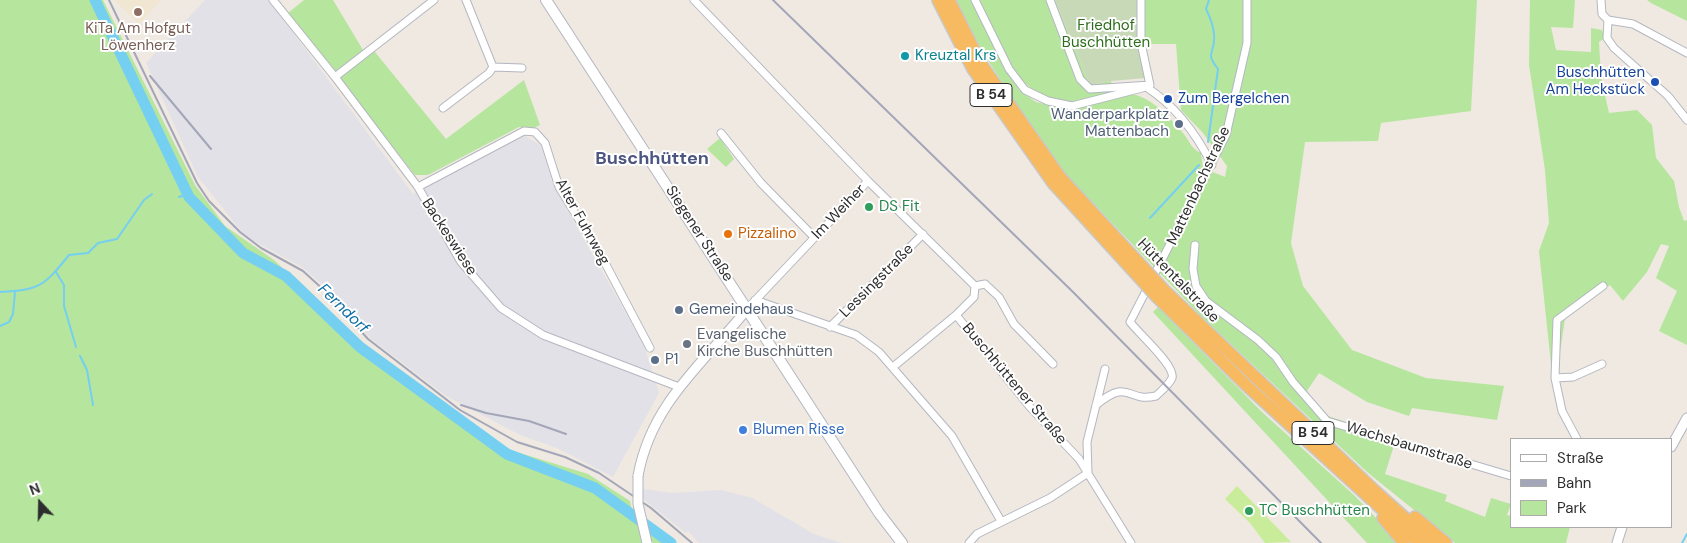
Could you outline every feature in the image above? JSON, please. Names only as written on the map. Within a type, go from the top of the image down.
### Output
[{"type":"highway","name":"Hüttentalstraße","points":[[938,0],[973,69],[1057,180],[1161,294],[1245,384],[1370,493],[1434,543]]},
{"type":"highway","name":"Hüttentalstraße","points":[[949,0],[981,64],[1057,180]]},
{"type":"highway","name":"Hüttentalstraße","points":[[1370,493],[1419,543]]},
{"type":"highway","points":[[1370,493],[1404,543]]},
{"type":"highway","points":[[1370,493],[1419,520],[1446,543]]},
{"type":"main road","name":"Siegener Straße","points":[[546,0],[748,308],[879,513],[902,543]]},
{"type":"street","name":"Backeswiese","points":[[272,0],[335,77],[418,187],[461,262],[501,308],[543,335],[679,388]]},
{"type":"street","points":[[335,77],[434,0]]},
{"type":"street","points":[[466,0],[493,67]]},
{"type":"street","points":[[694,0],[868,181],[975,286],[985,284],[999,297],[1014,324],[1052,364]]},
{"type":"street","points":[[976,0],[1009,69],[1025,90],[1048,101],[1072,106],[1150,85],[1141,43],[1141,0]]},
{"type":"street","points":[[1050,0],[1080,79],[1090,89],[1137,85],[1146,87],[1157,94],[1193,130],[1212,165]]},
{"type":"street","name":"Mattenbachstraße","points":[[1096,404],[1109,394],[1120,390],[1140,397],[1156,396],[1172,379],[1173,372],[1167,361],[1140,336],[1130,322],[1226,135],[1247,43],[1247,0]]},
{"type":"street","points":[[1601,0],[1602,14],[1608,20],[1633,24],[1687,53]]},
{"type":"street","points":[[1608,20],[1607,38],[1614,48],[1668,96],[1687,120]]},
{"type":"street","points":[[493,67],[522,68]]},
{"type":"street","points":[[443,108],[489,73],[493,67]]},
{"type":"street","name":"Alter Fuhrweg","points":[[418,187],[524,131],[535,132],[545,143],[559,187],[604,261],[650,348]]},
{"type":"street","points":[[721,133],[761,183],[814,237]]},
{"type":"street","name":"Im Weiher","points":[[748,308],[868,181]]},
{"type":"street","name":"Lessingstraße","points":[[830,327],[923,234]]},
{"type":"street","name":"Wachsbaumstraße","points":[[1195,245],[1193,269],[1196,286],[1206,300],[1258,340],[1276,357],[1293,382],[1327,421],[1510,476]]},
{"type":"street","name":"Buschhüttener Straße","points":[[975,286],[974,297],[956,314],[1030,407],[1079,459],[1131,543]]},
{"type":"street","points":[[1576,438],[1562,411],[1555,378],[1557,320],[1603,286]]},
{"type":"street","points":[[755,300],[856,335],[879,352],[952,436],[1001,521]]},
{"type":"street","points":[[647,543],[638,504],[638,476],[642,452],[665,405],[748,308]]},
{"type":"street","points":[[893,366],[956,314]]},
{"type":"street","points":[[1555,378],[1573,377],[1602,364]]},
{"type":"street","points":[[969,543],[978,534],[1050,498],[1088,473],[1087,442],[1105,369]]},
{"type":"street","points":[[1672,445],[1687,418]]},
{"type":"street","points":[[1616,543],[1622,528]]},
{"type":"shaded area","name":"KiTa Am Hofgut Löwenherz","points":[[114,0],[161,0],[139,24]]},
{"type":"shaded area","points":[[205,0],[269,0],[413,194],[524,135],[541,146],[554,187],[644,345],[659,393],[613,477],[557,448],[520,435],[446,396],[371,339],[332,293],[302,267],[252,240],[241,231],[198,177],[146,63]]},
{"type":"shaded area","points":[[643,489],[673,493],[721,490],[752,498],[814,534],[842,543],[699,543],[688,531],[686,533],[642,498]]},
{"type":"green space","points":[[0,0],[103,0],[195,185],[225,226],[274,260],[363,343],[507,449],[588,474],[630,501],[634,519],[665,543],[0,543]]},
{"type":"green space","points":[[304,0],[333,0],[363,50],[370,46],[446,139],[524,80],[540,125],[532,129],[519,127],[428,175],[415,175],[288,13]]},
{"type":"green space","points":[[955,0],[971,0],[1004,68],[1019,90],[1036,102],[1067,109],[1129,94],[1137,95],[1159,108],[1178,127],[1192,147],[1201,153],[1203,168],[1225,177],[1227,166],[1203,133],[1181,110],[1176,44],[1145,44],[1143,0],[1477,0],[1471,111],[1381,123],[1378,141],[1305,142],[1291,243],[1303,286],[1352,350],[1426,378],[1504,386],[1497,420],[1412,408],[1409,416],[1367,402],[1319,373],[1307,391],[1322,414],[1396,439],[1385,474],[1447,495],[1445,501],[1485,517],[1491,498],[1510,504],[1507,515],[1510,516],[1510,528],[1570,528],[1566,543],[1455,543],[1367,472],[1201,316],[1068,177],[1021,112],[975,40]]},
{"type":"green space","points":[[980,0],[1055,0],[1090,85],[1111,81],[1114,92],[1083,100],[1064,102],[1047,98],[1033,90],[1010,64]]},
{"type":"green space","name":"Friedhof Buschhütten","points":[[1055,0],[1139,0],[1146,78],[1090,85]]},
{"type":"green space","points":[[1530,0],[1575,0],[1573,28],[1551,27],[1556,50],[1591,52],[1591,28],[1602,30],[1605,38],[1599,42],[1601,77],[1609,113],[1637,110],[1652,125],[1656,158],[1674,181],[1679,207],[1684,221],[1687,220],[1687,345],[1659,331],[1677,291],[1656,278],[1669,246],[1661,244],[1647,272],[1623,301],[1610,285],[1565,319],[1554,392],[1539,251],[1549,223],[1545,170],[1529,65]]},
{"type":"green space","points":[[1647,0],[1687,0],[1687,21],[1651,3]]},
{"type":"green space","points":[[720,138],[734,159],[726,167],[707,149]]},
{"type":"green space","points":[[1158,307],[1262,412],[1355,496],[1400,543],[1367,543],[1153,312]]},
{"type":"green space","name":"TC Buschhütten","points":[[1237,486],[1291,542],[1265,543],[1250,523],[1225,499]]},
{"type":"waterway","name":"Ferndorf","points":[[95,0],[189,197],[243,253],[286,276],[360,347],[507,454],[595,488],[671,543]]},
{"type":"waterway","points":[[1208,142],[1218,69],[1211,56],[1214,36],[1206,9],[1209,0]]},
{"type":"waterway","points":[[1150,218],[1199,165]]},
{"type":"waterway","points":[[0,292],[33,288],[47,280],[69,255],[88,253],[98,243],[117,239],[144,200],[152,194]]},
{"type":"waterway","points":[[179,197],[188,194]]},
{"type":"waterway","points":[[56,272],[64,285],[64,306],[76,347]]},
{"type":"waterway","points":[[0,326],[9,322],[13,314],[15,292]]},
{"type":"waterway","points":[[80,356],[87,370],[93,405]]},
{"type":"waterway","points":[[1682,543],[1687,534]]},
{"type":"railway","points":[[109,0],[197,183],[209,201],[240,232],[261,248],[303,271],[326,292],[368,339],[460,410],[517,442],[565,457],[599,473],[651,508],[692,543]]},
{"type":"railway","points":[[773,0],[1073,292],[1321,543]]},
{"type":"railway","points":[[150,76],[211,149]]},
{"type":"railway","points":[[461,405],[486,413],[529,421],[566,434]]},
{"type":"place","name":"KiTa Am Hofgut Löwenherz","points":[[138,12]]},
{"type":"place","name":"Kreuztal Krs","points":[[905,56]]},
{"type":"place","name":"Buschhütten Am Heckstück","points":[[1655,82]]},
{"type":"place","name":"Zum Bergelchen","points":[[1168,99]]},
{"type":"place","name":"Wanderparkplatz Mattenbach","points":[[1179,124]]},
{"type":"place","name":"DS Fit","points":[[869,207]]},
{"type":"place","name":"Pizzalino","points":[[728,234]]},
{"type":"place","name":"Gemeindehaus","points":[[679,310]]},
{"type":"place","name":"Evangelische Kirche Buschhütten","points":[[687,344]]},
{"type":"place","name":"P1","points":[[655,360]]},
{"type":"place","name":"Blumen Risse","points":[[743,430]]},
{"type":"place","name":"TC Buschhütten","points":[[1249,511]]},
{"type":"district","name":"Buschhütten","points":[[652,159]]}]
